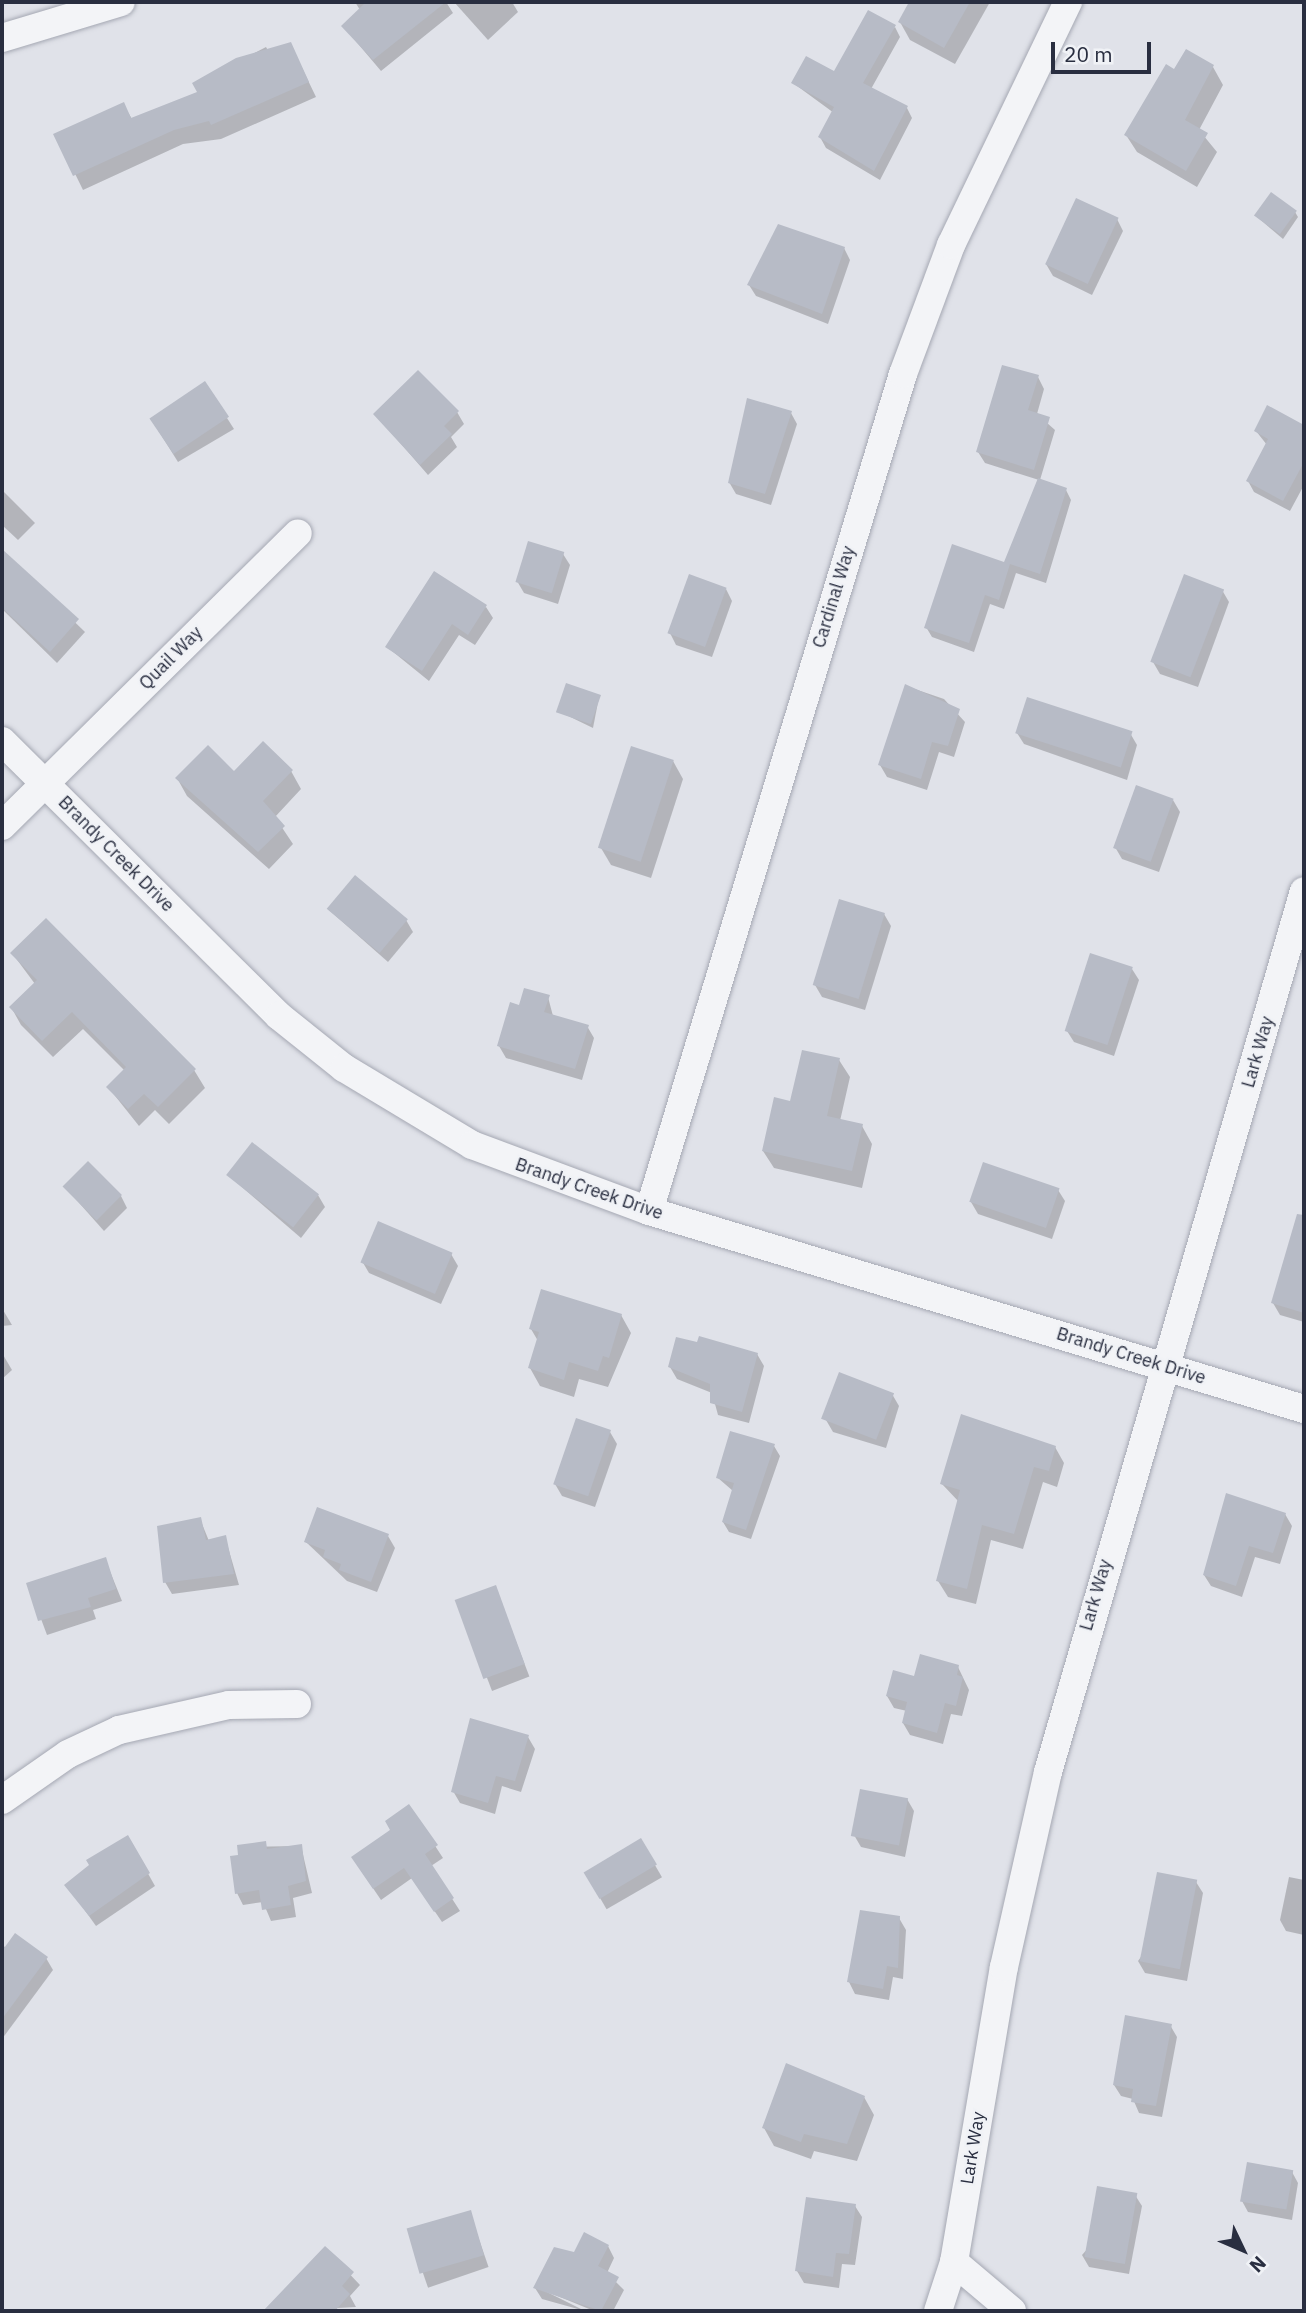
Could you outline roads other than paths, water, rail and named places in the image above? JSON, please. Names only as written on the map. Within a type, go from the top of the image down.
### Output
[{"type":"street","points":[[2,38],[121,2]]},
{"type":"street","name":"Cardinal Way","points":[[649,1211],[903,374],[951,245],[1068,2]]},
{"type":"street","name":"Quail Way","points":[[2,826],[298,533]]},
{"type":"street","name":"Brandy Creek Drive","points":[[2,741],[279,1016],[344,1068],[472,1145],[649,1211],[1304,1409]]},
{"type":"street","name":"Lark Way","points":[[938,2311],[954,2262],[1004,1967],[1048,1772],[1304,891]]},
{"type":"street","points":[[2,1800],[68,1754],[119,1730],[229,1705],[297,1704]]},
{"type":"street","points":[[954,2262],[1012,2311]]}]
